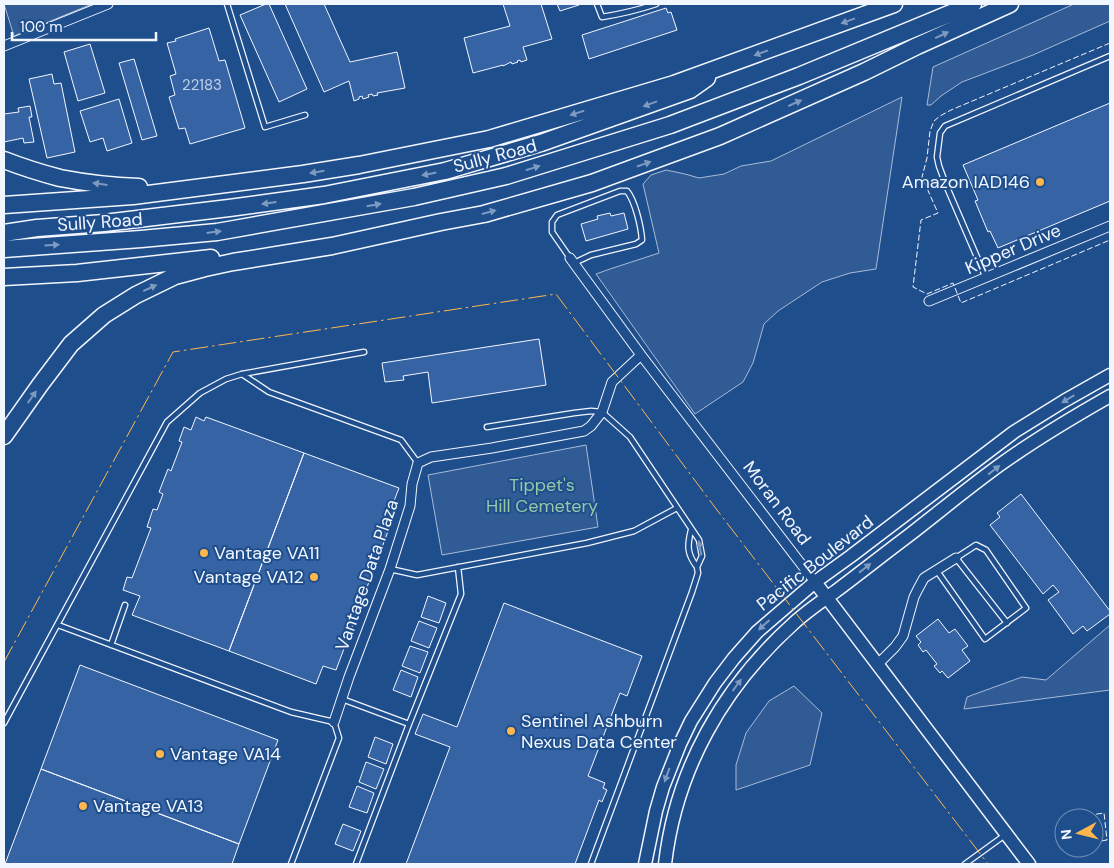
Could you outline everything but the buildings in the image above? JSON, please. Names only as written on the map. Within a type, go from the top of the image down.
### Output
[{"type":"highway","name":"Sully Road","points":[[4,205],[133,196],[303,174],[358,165],[489,138],[674,84],[894,4]]},
{"type":"highway","name":"Sully Road","points":[[4,248],[217,232],[414,197],[506,176],[670,125],[799,76],[973,4]]},
{"type":"highway","points":[[4,436],[71,344],[104,315],[136,295],[175,276],[233,262],[332,246],[484,214],[592,183],[720,136],[1010,4]]},
{"type":"highway","points":[[4,233],[229,208],[324,194],[445,171],[541,143],[690,90],[724,66]]},
{"type":"highway","points":[[4,160],[60,178],[95,184],[183,190]]},
{"type":"highway","points":[[4,277],[77,273],[332,246]]},
{"type":"main road","name":"Pacific Boulevard","points":[[645,864],[663,787],[680,744],[715,683],[757,632],[814,582],[1014,432],[1110,375]]},
{"type":"main road","name":"Pacific Boulevard","points":[[665,864],[676,806],[685,779],[710,726],[742,678],[776,640],[796,621],[1002,464],[1067,421],[1110,396]]},
{"type":"main road","name":"Moran Road","points":[[814,582],[1029,864]]},
{"type":"street","points":[[4,46],[108,4]]},
{"type":"street","name":"Kipper Drive","points":[[929,301],[1110,226]]},
{"type":"street","name":"Moran Road","points":[[572,261],[814,582]]},
{"type":"street","points":[[418,464],[432,457],[584,431],[591,426],[602,412],[612,382],[641,354]]},
{"type":"street","name":"Vantage Data Plaza","points":[[334,722],[390,569],[410,506],[412,484],[418,464]]},
{"type":"street","points":[[877,665],[903,636],[918,589],[924,578],[956,558]]},
{"type":"lane","points":[[228,4],[265,127],[305,115]]},
{"type":"lane","points":[[597,4],[602,17],[642,9],[656,4]]},
{"type":"lane","points":[[986,278],[938,166],[937,157],[940,133],[945,126],[1110,56]]},
{"type":"lane","points":[[620,191],[627,191],[631,196],[642,232],[642,240],[636,244],[591,254],[572,261],[552,232],[552,222],[557,215],[620,191]]},
{"type":"lane","points":[[4,723],[167,422],[200,393],[226,379],[242,374],[364,352]]},
{"type":"lane","points":[[242,374],[269,392],[401,440],[418,464]]},
{"type":"lane","points":[[487,426],[574,413],[602,412],[630,437],[699,540],[702,556],[697,567]]},
{"type":"lane","points":[[390,569],[417,575],[587,543],[634,531],[678,508]]},
{"type":"lane","points":[[591,864],[698,573],[689,552],[688,542],[691,530]]},
{"type":"lane","points":[[937,571],[985,639],[1007,623],[1026,608],[986,550],[976,545],[956,558],[1007,623]]},
{"type":"lane","points":[[356,864],[461,594],[458,567]]},
{"type":"lane","points":[[111,644],[125,605]]},
{"type":"lane","points":[[58,625],[291,712],[334,722],[339,738],[291,864]]},
{"type":"lane","points":[[342,699],[409,724]]},
{"type":"lane","points":[[965,864],[1006,834]]},
{"type":"green space","points":[[4,4],[92,4],[14,36]]},
{"type":"green space","points":[[1074,4],[1110,4],[1110,21],[1033,55],[962,82],[931,105],[927,105],[933,67]]},
{"type":"green space","points":[[902,97],[876,269],[850,273],[822,282],[778,311],[764,324],[753,363],[743,382],[695,414],[596,274],[659,253],[643,184],[651,175],[666,170],[699,178],[724,174],[741,166],[771,161]]},
{"type":"green space","name":"Tippet's Hill Cemetery","points":[[586,445],[598,527],[442,555],[428,475]]},
{"type":"green space","points":[[1110,625],[1110,690],[964,709],[967,697],[1022,677],[1046,680]]},
{"type":"green space","points":[[794,686],[822,713],[810,765],[736,790],[736,765],[746,733],[769,701]]},
{"type":"fence","points":[[1110,43],[951,110],[934,121],[930,131],[927,158],[922,177],[938,213],[921,220],[913,287],[927,294],[953,283],[961,303],[1110,240]]},
{"type":"fence","points":[[1104,813],[1107,840],[1104,840]]},
{"type":"power","points":[[4,662],[173,352],[556,294],[717,510],[988,864]]},
{"type":"place","name":"Amazon IAD146","points":[[1040,182]]},
{"type":"place","name":"Vantage VA11","points":[[204,553]]},
{"type":"place","name":"Vantage VA12","points":[[314,577]]},
{"type":"place","name":"Sentinel Ashburn Nexus Data Center","points":[[511,731]]},
{"type":"place","name":"Vantage VA14","points":[[160,754]]},
{"type":"place","name":"Vantage VA13","points":[[83,806]]}]
